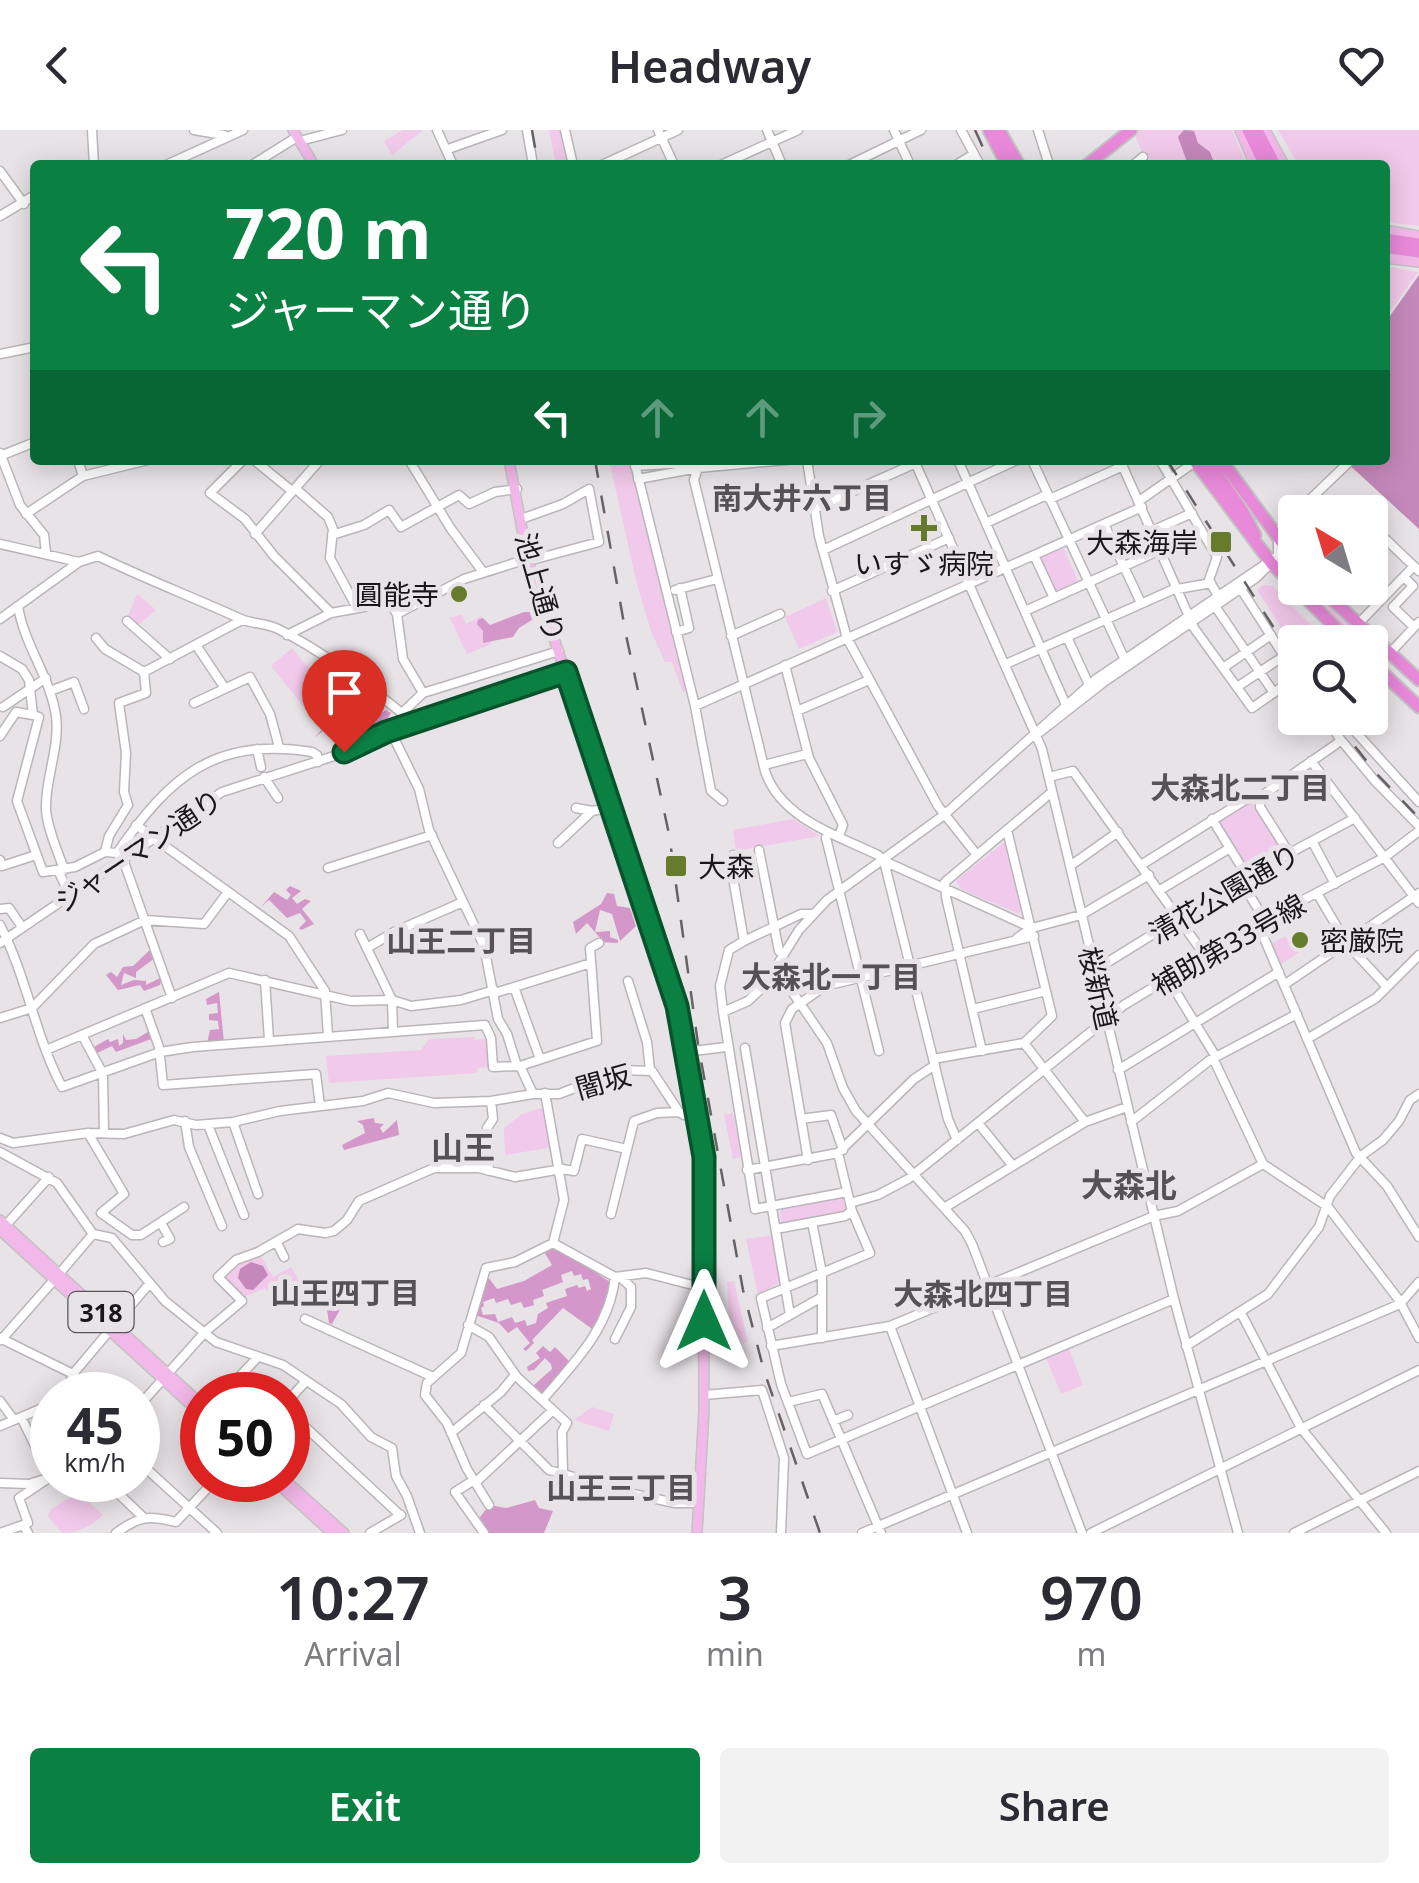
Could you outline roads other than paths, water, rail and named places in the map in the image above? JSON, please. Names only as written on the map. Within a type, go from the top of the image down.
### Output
[{"type":"highway","points":[[989,130],[1004,160]]},
{"type":"highway","points":[[1092,160],[1132,130]]},
{"type":"highway","points":[[1248,130],[1263,160]]},
{"type":"highway","points":[[1256,130],[1272,160]]},
{"type":"highway","points":[[1005,133],[1017,160]]},
{"type":"highway","points":[[1390,240],[1419,244]]},
{"type":"highway","points":[[1390,249],[1418,259]]},
{"type":"highway","points":[[1209,465],[1248,520],[1259,548],[1334,625]]},
{"type":"highway","points":[[1210,465],[1278,539]]},
{"type":"highway","points":[[1338,605],[1419,680]]},
{"type":"highway","points":[[1388,679],[1419,707]]},
{"type":"main road","points":[[1100,160],[1132,130]]},
{"type":"main road","points":[[1240,130],[1253,160]]},
{"type":"main road","points":[[1265,130],[1281,160]]},
{"type":"main road","points":[[296,136],[311,160]]},
{"type":"main road","points":[[1390,231],[1419,236]]},
{"type":"main road","points":[[1390,258],[1418,259]]},
{"type":"main road","name":"池上通り","points":[[509,465],[528,560],[677,1006],[696,1114],[704,1162],[704,1396],[697,1533]]},
{"type":"main road","name":"318","points":[[2,1228],[180,1392]]},
{"type":"main road","name":"318","points":[[165,1376],[180,1388]]},
{"type":"main road","points":[[298,1502],[332,1533]]},
{"type":"main road","points":[[310,1502],[344,1533]]},
{"type":"street","points":[[92,130],[94,160]]},
{"type":"street","points":[[194,130],[227,136]]},
{"type":"street","points":[[177,160],[243,130]]},
{"type":"street","points":[[260,160],[296,136],[342,130]]},
{"type":"street","points":[[437,130],[451,160]]},
{"type":"street","points":[[448,149],[502,130]]},
{"type":"street","points":[[526,130],[532,160]]},
{"type":"street","points":[[566,130],[572,160]]},
{"type":"street","points":[[611,160],[660,134],[678,130]]},
{"type":"street","points":[[767,130],[780,160]]},
{"type":"street","points":[[731,160],[798,130]]},
{"type":"street","points":[[894,130],[908,160]]},
{"type":"street","points":[[860,160],[921,130]]},
{"type":"street","points":[[961,130],[977,160]]},
{"type":"street","points":[[1047,160],[1038,132],[1050,130]]},
{"type":"street","points":[[660,134],[672,160]]},
{"type":"street","points":[[964,160],[974,154]]},
{"type":"street","points":[[1139,160],[1143,157]]},
{"type":"street","points":[[0,171],[24,204]]},
{"type":"street","points":[[0,216],[30,200]]},
{"type":"street","points":[[0,354],[30,348]]},
{"type":"street","points":[[30,444],[0,455],[26,514],[44,535],[46,553]]},
{"type":"street","points":[[80,465],[83,476]]},
{"type":"street","points":[[26,514],[83,476],[128,465]]},
{"type":"street","points":[[238,465],[210,492],[236,510],[331,612]]},
{"type":"street","points":[[261,465],[328,517],[332,535],[330,558],[357,608]]},
{"type":"street","points":[[255,534],[316,465]]},
{"type":"street","points":[[411,465],[483,572]]},
{"type":"street","points":[[634,465],[695,706],[711,790],[723,802]]},
{"type":"street","points":[[692,465],[698,468]]},
{"type":"street","points":[[638,480],[708,465]]},
{"type":"street","points":[[808,465],[832,592],[847,638],[944,814],[977,855]]},
{"type":"street","points":[[816,508],[909,465]]},
{"type":"street","name":"桜新道","points":[[916,465],[1036,734],[1174,1300],[1238,1533]]},
{"type":"street","points":[[960,465],[1066,704]]},
{"type":"street","points":[[823,550],[1005,465]]},
{"type":"street","points":[[1034,465],[1125,660]]},
{"type":"street","points":[[1050,499],[1117,465]]},
{"type":"street","points":[[1122,465],[1191,618],[1222,668],[1252,708],[1278,690]]},
{"type":"street","points":[[1163,465],[1218,557],[1210,583],[1217,601],[1274,693]]},
{"type":"street","points":[[695,706],[1104,524],[1141,504],[1171,477],[1197,465]]},
{"type":"street","points":[[1315,495],[1346,465]]},
{"type":"street","points":[[698,468],[694,480],[770,784],[787,805],[878,854],[884,862],[957,1140]]},
{"type":"street","points":[[397,614],[483,572],[600,542],[588,488],[563,504],[521,518]]},
{"type":"street","points":[[332,535],[364,525],[389,510],[400,526],[458,494],[469,504],[495,492],[516,490]]},
{"type":"street","points":[[986,522],[1044,496],[1050,499]]},
{"type":"street","points":[[1152,530],[1192,513]]},
{"type":"street","points":[[1104,524],[1141,603]]},
{"type":"street","points":[[1217,601],[1241,589],[1273,561],[1278,535]]},
{"type":"street","points":[[832,592],[950,538]]},
{"type":"street","points":[[1358,624],[1416,568],[1388,541]]},
{"type":"street","points":[[0,544],[79,562]]},
{"type":"street","points":[[1024,611],[1160,550]]},
{"type":"street","points":[[1034,555],[1054,598]]},
{"type":"street","points":[[1,621],[79,562],[98,556],[179,593],[214,604],[242,620],[273,627],[342,669],[413,722]]},
{"type":"street","points":[[722,1012],[748,1001],[764,986],[812,914],[871,865],[884,862],[944,814],[1089,685],[1278,561]]},
{"type":"street","points":[[1390,653],[1417,624],[1393,607],[1414,586],[1404,577]]},
{"type":"street","points":[[666,592],[717,579]]},
{"type":"street","points":[[1006,664],[1178,588],[1210,583]]},
{"type":"street","points":[[676,632],[689,628],[680,588]]},
{"type":"street","points":[[1241,589],[1278,646]]},
{"type":"street","points":[[288,635],[331,612],[386,597],[397,614],[403,659],[423,693]]},
{"type":"street","points":[[18,606],[21,629],[46,678],[56,717],[46,808],[70,896]]},
{"type":"street","points":[[731,636],[780,614]]},
{"type":"street","points":[[1036,734],[1052,726],[1191,618]]},
{"type":"street","points":[[144,672],[242,620]]},
{"type":"street","points":[[128,621],[170,659]]},
{"type":"street","points":[[1222,668],[1271,635]]},
{"type":"street","points":[[1067,637],[1089,685]]},
{"type":"street","points":[[96,638],[144,672]]},
{"type":"street","points":[[196,645],[224,687]]},
{"type":"street","points":[[402,713],[423,693],[559,650]]},
{"type":"street","points":[[0,656],[22,669],[31,686],[33,714]]},
{"type":"street","points":[[1237,688],[1278,660]]},
{"type":"street","points":[[786,665],[807,754],[841,821],[840,836]]},
{"type":"street","points":[[106,852],[109,836],[128,805],[119,703],[146,693],[144,672]]},
{"type":"street","name":"ジャーマン通り","points":[[3,941],[124,862],[215,796],[318,762],[390,730],[566,672]]},
{"type":"street","points":[[194,703],[250,677],[270,714],[279,747]]},
{"type":"street","points":[[2,707],[46,678]]},
{"type":"street","points":[[796,711],[869,680]]},
{"type":"street","points":[[50,690],[74,682],[84,710]]},
{"type":"street","points":[[0,736],[16,712],[39,717],[17,801],[43,872],[61,870],[106,852],[117,853],[124,862],[172,998]]},
{"type":"street","points":[[390,730],[420,789],[427,824],[484,946],[498,1019],[533,1094]]},
{"type":"street","points":[[1337,735],[1419,829]]},
{"type":"street","points":[[1359,735],[1419,802]]},
{"type":"street","points":[[1142,865],[1212,819],[1246,800],[1260,797],[1341,740]]},
{"type":"street","points":[[117,853],[171,784],[196,766],[279,747],[312,752],[318,762]]},
{"type":"street","points":[[257,749],[261,766]]},
{"type":"street","points":[[764,765],[807,754]]},
{"type":"street","points":[[1284,985],[1418,898],[1311,761]]},
{"type":"street","points":[[1048,777],[1073,771],[1206,956]]},
{"type":"street","points":[[264,777],[278,798]]},
{"type":"street","points":[[982,1050],[945,882],[1052,792]]},
{"type":"street","points":[[1260,797],[1260,807],[1289,853]]},
{"type":"street","points":[[576,808],[592,812],[612,807]]},
{"type":"street","points":[[558,843],[592,812]]},
{"type":"street","points":[[427,824],[439,818]]},
{"type":"street","name":"清花公園通り","points":[[1094,970],[1244,878],[1356,818]]},
{"type":"street","points":[[1212,819],[1244,878],[1284,985],[1360,1158],[1387,1186],[1419,1237]]},
{"type":"street","points":[[136,825],[228,892],[246,899],[290,936],[326,995],[328,1036]]},
{"type":"street","name":"補助第33号線","points":[[776,1228],[845,1216],[851,1207],[914,1175],[1106,1018],[1261,922],[1386,857],[1419,829]]},
{"type":"street","points":[[747,1170],[840,1151],[934,1062],[1024,1043],[1050,1020],[1007,830]]},
{"type":"street","points":[[1070,866],[1118,832]]},
{"type":"street","points":[[328,868],[432,835]]},
{"type":"street","points":[[826,838],[879,1051]]},
{"type":"street","points":[[1312,841],[1335,884]]},
{"type":"street","points":[[1160,890],[1230,848]]},
{"type":"street","points":[[759,850],[773,928],[779,952],[783,954]]},
{"type":"street","points":[[0,860],[2,866],[36,855]]},
{"type":"street","points":[[733,855],[730,860],[744,941]]},
{"type":"street","points":[[884,862],[1030,926]]},
{"type":"street","points":[[808,1160],[785,1023],[788,1013],[825,986],[1013,941],[1030,926],[1082,915],[1148,875]]},
{"type":"street","points":[[0,1018],[32,1008],[94,944],[144,920],[204,924],[228,892]]},
{"type":"street","points":[[1317,893],[1347,944],[1386,987]]},
{"type":"street","points":[[367,948],[463,902]]},
{"type":"street","points":[[0,909],[8,908],[22,926]]},
{"type":"street","points":[[812,914],[800,914],[729,950],[720,986],[726,1047],[755,1209],[847,1192]]},
{"type":"street","points":[[1007,916],[1013,941]]},
{"type":"street","points":[[15,918],[0,924],[3,941],[21,969],[62,1087],[160,1052],[486,1025],[493,1067],[518,1066],[597,1040],[590,948],[599,943]]},
{"type":"street","points":[[1013,941],[1030,926]]},
{"type":"street","points":[[360,934],[392,1000],[393,1031]]},
{"type":"street","points":[[1307,1038],[1354,1012],[1419,955]]},
{"type":"street","points":[[46,1050],[230,972],[357,1002],[392,1000],[412,1006],[495,992],[591,963]]},
{"type":"street","points":[[776,968],[827,1043],[843,1088],[868,1124],[965,1231],[1082,1533]]},
{"type":"street","points":[[1118,1070],[1279,972]]},
{"type":"street","points":[[1168,979],[1215,1058],[1263,1164],[1328,1208],[1401,1304],[1419,1338]]},
{"type":"street","points":[[265,980],[269,1040]]},
{"type":"street","points":[[628,981],[647,1042],[650,1070]]},
{"type":"street","points":[[514,987],[540,1059]]},
{"type":"street","points":[[973,1009],[1046,991]]},
{"type":"street","points":[[145,1008],[160,1052],[163,1085],[316,1074],[320,1106]]},
{"type":"street","points":[[1131,1122],[1215,1058],[1297,1014]]},
{"type":"street","points":[[82,1035],[103,1074],[104,1133]]},
{"type":"street","points":[[1024,1043],[1085,1122]]},
{"type":"street","points":[[685,1052],[726,1047]]},
{"type":"street","points":[[744,1048],[790,1315]]},
{"type":"street","name":"闇坂","points":[[184,1121],[208,1125],[233,1122],[280,1110],[363,1101],[388,1093],[434,1103],[559,1094],[621,1070],[650,1070],[662,1082],[679,1112]]},
{"type":"street","points":[[489,1505],[443,1416],[425,1395],[427,1383],[461,1353],[486,1268],[514,1262],[553,1243],[564,1200],[545,1093]]},
{"type":"street","points":[[1186,1346],[1263,1299],[1277,1284],[1320,1227],[1330,1196],[1360,1158],[1399,1122],[1410,1100],[1419,1094]]},
{"type":"street","points":[[489,1171],[491,1101]]},
{"type":"street","points":[[736,1108],[754,1106]]},
{"type":"street","points":[[944,1208],[1085,1122],[1127,1107]]},
{"type":"street","points":[[611,1214],[634,1121],[657,1113],[696,1114]]},
{"type":"street","points":[[801,1120],[830,1115],[851,1207],[870,1254],[761,1298],[771,1346],[807,1454],[1174,1300]]},
{"type":"street","points":[[0,1138],[12,1142],[88,1133],[124,1134],[174,1120],[184,1121],[189,1147],[222,1226]]},
{"type":"street","points":[[233,1122],[258,1194]]},
{"type":"street","points":[[978,1123],[1013,1166]]},
{"type":"street","points":[[208,1125],[244,1215]]},
{"type":"street","points":[[88,1133],[124,1194],[101,1213],[132,1236],[142,1235],[184,1207]]},
{"type":"street","points":[[160,1382],[204,1332],[242,1301],[218,1277],[221,1271],[298,1229],[334,1231],[359,1201],[434,1168],[459,1166],[514,1177],[561,1169],[574,1172],[582,1139],[627,1150]]},
{"type":"street","points":[[0,1152],[49,1177],[64,1191],[93,1234],[112,1238],[165,1302],[204,1332],[224,1347],[283,1365],[292,1372]]},
{"type":"street","points":[[771,1346],[890,1326],[1154,1216],[1178,1211],[1263,1164]]},
{"type":"street","points":[[2,1228],[49,1177]]},
{"type":"street","points":[[812,1222],[822,1273],[822,1338]]},
{"type":"street","points":[[162,1223],[170,1239]]},
{"type":"street","points":[[69,1372],[1,1339],[93,1234]]},
{"type":"street","points":[[254,1239],[258,1252]]},
{"type":"street","points":[[276,1243],[284,1257]]},
{"type":"street","points":[[553,1243],[618,1277],[631,1288],[630,1307],[615,1339]]},
{"type":"street","points":[[618,1277],[646,1273],[704,1288]]},
{"type":"street","points":[[544,1398],[579,1360],[600,1325],[618,1277]]},
{"type":"street","points":[[862,1533],[1401,1304],[1419,1282]]},
{"type":"street","points":[[75,1372],[150,1283]]},
{"type":"street","points":[[768,1328],[822,1297]]},
{"type":"street","points":[[1241,1313],[1301,1428],[1386,1533]]},
{"type":"street","points":[[305,1318],[434,1377]]},
{"type":"street","points":[[468,1325],[489,1337],[516,1375],[567,1423],[562,1432],[563,1474]]},
{"type":"street","points":[[890,1326],[966,1533]]},
{"type":"street","points":[[243,1372],[258,1356]]},
{"type":"street","points":[[1091,1533],[1419,1370]]},
{"type":"street","points":[[451,1433],[516,1375]]},
{"type":"street","points":[[310,1386],[340,1404],[371,1437],[392,1448],[396,1476],[420,1533]]},
{"type":"street","points":[[704,1396],[762,1390],[784,1458],[781,1533]]},
{"type":"street","points":[[788,1402],[822,1394],[879,1529]]},
{"type":"street","points":[[0,1402],[17,1419],[30,1441]]},
{"type":"street","points":[[484,1405],[549,1470],[676,1503],[698,1503]]},
{"type":"street","points":[[484,1533],[456,1492],[475,1481],[552,1411]]},
{"type":"street","points":[[0,1426],[30,1413]]},
{"type":"street","points":[[833,1421],[848,1416]]},
{"type":"street","points":[[310,1431],[400,1515]]},
{"type":"street","points":[[1294,1533],[1419,1470]]},
{"type":"street","points":[[160,1481],[216,1533]]},
{"type":"street","points":[[0,1483],[30,1484]]},
{"type":"street","points":[[0,1532],[26,1529],[28,1523],[19,1498],[30,1492]]},
{"type":"street","points":[[129,1502],[144,1518]]},
{"type":"street","points":[[120,1532],[130,1521],[144,1518],[176,1522],[195,1502]]},
{"type":"street","points":[[370,1533],[410,1509]]},
{"type":"street","points":[[172,1521],[178,1533]]},
{"type":"railway","points":[[532,130],[537,160]]},
{"type":"railway","points":[[975,130],[989,160]]},
{"type":"railway","points":[[596,465],[626,635],[669,834],[698,1044],[743,1290],[764,1371],[820,1533]]},
{"type":"railway","points":[[1170,465],[1278,634]]},
{"type":"railway","points":[[1346,735],[1419,818]]},
{"type":"place","name":"いすゞ病院","points":[[924,528]]},
{"type":"place","name":"大森海岸","points":[[1221,542]]},
{"type":"place","name":"圓能寺","points":[[459,594]]},
{"type":"place","name":"大森","points":[[676,866]]},
{"type":"place","name":"密厳院","points":[[1300,940]]},
{"type":"district","name":"南大井六丁目","points":[[802,497]]},
{"type":"district","name":"大森北二丁目","points":[[1240,787]]},
{"type":"district","name":"山王二丁目","points":[[461,940]]},
{"type":"district","name":"大森北一丁目","points":[[831,976]]},
{"type":"district","name":"山王","points":[[463,1146]]},
{"type":"district","name":"大森北","points":[[1129,1184]]},
{"type":"district","name":"山王四丁目","points":[[345,1292]]},
{"type":"district","name":"大森北四丁目","points":[[983,1293]]},
{"type":"district","name":"山王三丁目","points":[[621,1487]]}]
